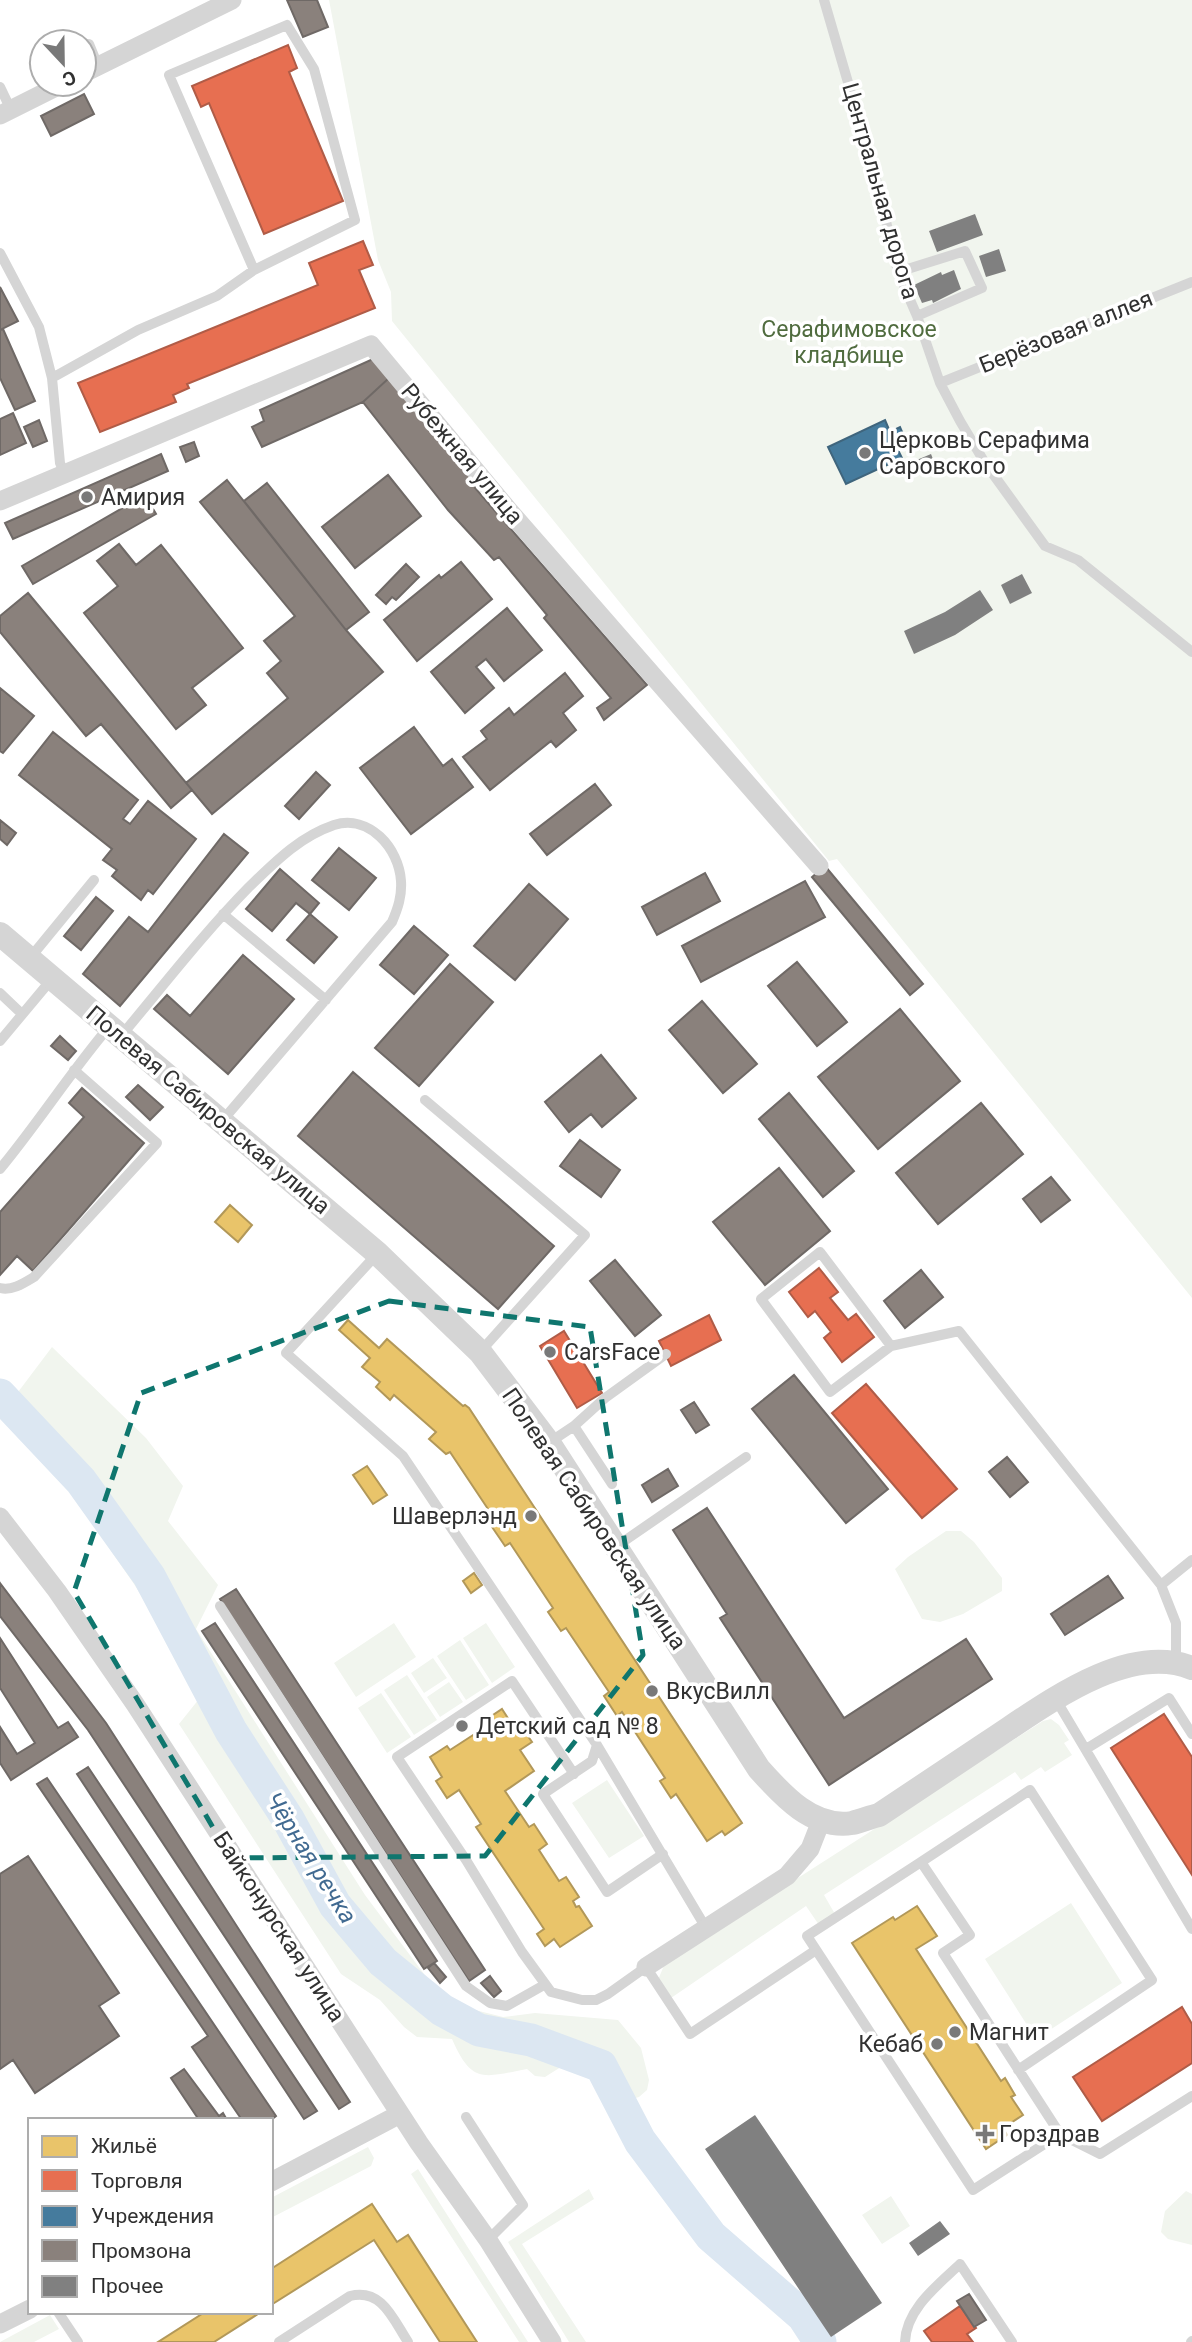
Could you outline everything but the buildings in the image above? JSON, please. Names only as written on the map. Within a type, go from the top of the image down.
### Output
[{"type":"street","points":[[98,66],[203,6],[232,0]]},
{"type":"street","points":[[6,112],[34,98]]},
{"type":"street","name":"Рубежная улица","points":[[0,501],[371,345],[510,512],[819,866]]},
{"type":"street","name":"Полевая Сабировская улица","points":[[0,934],[377,1253],[480,1352],[549,1443],[759,1769],[779,1792],[821,1821]]},
{"type":"street","name":"Байконурская улица","points":[[0,1517],[57,1591],[135,1704],[400,2114],[488,2240],[552,2342]]},
{"type":"street","points":[[646,1967],[788,1876],[810,1849],[821,1821],[851,1823],[879,1815],[1055,1698],[1095,1678],[1124,1667],[1151,1662],[1184,1665]]},
{"type":"street","points":[[273,2181],[400,2114]]},
{"type":"street","points":[[0,2324],[28,2310]]},
{"type":"lane","name":"Центральная дорога","points":[[824,0],[875,176],[898,272],[917,316],[940,383],[985,463],[1045,546],[1078,560],[1192,652]]},
{"type":"lane","points":[[52,378],[138,330],[217,296],[254,270],[355,220],[314,69],[287,25],[169,75],[254,270]]},
{"type":"lane","points":[[0,87],[6,112]]},
{"type":"lane","points":[[898,272],[965,251],[982,288],[917,316]]},
{"type":"lane","points":[[0,253],[39,327],[52,378],[60,463],[64,473]]},
{"type":"lane","name":"Берёзовая аллея","points":[[940,383],[1192,282]]},
{"type":"lane","points":[[0,1169],[23,1142],[74,1070],[115,1032],[279,857],[306,838],[336,824],[363,824],[383,840],[397,861],[401,881],[400,903],[392,922],[222,1121]]},
{"type":"lane","points":[[28,959],[94,880]]},
{"type":"lane","points":[[223,914],[326,1000]]},
{"type":"lane","points":[[0,1041],[52,979]]},
{"type":"lane","points":[[0,993],[22,1014]]},
{"type":"lane","points":[[0,1288],[20,1285],[34,1277],[157,1143],[74,1070]]},
{"type":"lane","points":[[425,1100],[585,1235],[480,1352]]},
{"type":"lane","points":[[891,1346],[820,1252],[761,1299],[830,1392],[891,1346],[959,1331],[1161,1585],[1176,1623],[1184,1665]]},
{"type":"lane","points":[[377,1253],[286,1353],[403,1456],[597,1745],[706,1928]]},
{"type":"lane","points":[[549,1443],[666,1354]]},
{"type":"lane","points":[[574,1426],[612,1484]]},
{"type":"lane","points":[[615,1548],[746,1457]]},
{"type":"lane","points":[[1161,1585],[1192,1560]]},
{"type":"lane","points":[[220,1606],[467,1986],[490,2003],[508,2006],[544,1985]]},
{"type":"lane","points":[[574,1774],[512,1681],[397,1757],[551,1992],[582,2000],[596,2000],[646,1967],[690,2034],[816,1950]]},
{"type":"lane","points":[[1055,1698],[1192,1929]]},
{"type":"lane","points":[[1086,1749],[1169,1698],[1192,1734]]},
{"type":"lane","points":[[597,1745],[592,1761],[543,1794],[607,1892],[663,1854]]},
{"type":"lane","points":[[1018,2070],[1152,1980],[1030,1790],[807,1936],[973,2190],[1060,2134]]},
{"type":"lane","points":[[920,1862],[970,1935],[943,1953],[1060,2134],[1100,2154],[1192,2096]]},
{"type":"lane","points":[[466,2117],[523,2205],[488,2240]]},
{"type":"lane","points":[[905,2342],[914,2314],[930,2292],[961,2264],[1012,2342]]},
{"type":"lane","points":[[279,2342],[349,2296],[360,2293],[378,2299],[408,2342]]},
{"type":"lane","points":[[59,2314],[78,2342]]},
{"type":"highlighted area","points":[[389,1301],[590,1327],[643,1655],[485,1856],[231,1858],[74,1592],[141,1393]]},
{"type":"green space","name":"Серафимовское кладбище","points":[[329,0],[1192,0],[1192,1298],[837,859],[829,861],[392,321],[391,292],[378,260]]},
{"type":"green space","points":[[52,1347],[146,1438],[183,1486],[168,1521],[218,1585],[196,1629],[365,1895],[436,1990],[463,2007],[503,2017],[535,2013],[618,2020],[641,2048],[649,2080],[647,2090],[639,2097],[619,2103],[609,2096],[594,2068],[564,2065],[545,2077],[535,2076],[527,2069],[490,2075],[473,2071],[459,2054],[452,2039],[417,2037],[404,2027],[380,2000],[341,1974],[179,1724],[203,1694],[134,1584],[69,1490],[3,1412]]},
{"type":"green space","points":[[946,1531],[961,1531],[974,1542],[1002,1578],[1002,1591],[963,1614],[940,1622],[922,1619],[895,1569]]},
{"type":"green space","points":[[394,1623],[416,1657],[356,1697],[334,1663]]},
{"type":"green space","points":[[486,1623],[515,1667],[492,1683],[463,1638]]},
{"type":"green space","points":[[460,1640],[489,1685],[466,1700],[437,1656]]},
{"type":"green space","points":[[433,1658],[447,1678],[424,1693],[411,1673]]},
{"type":"green space","points":[[407,1675],[437,1720],[414,1735],[384,1690]]},
{"type":"green space","points":[[449,1682],[463,1702],[440,1717],[427,1697]]},
{"type":"green space","points":[[381,1693],[411,1737],[387,1753],[358,1708]]},
{"type":"green space","points":[[1051,1719],[1059,1725],[1069,1740],[1064,1743],[1072,1755],[1045,1772],[1041,1767],[1021,1780],[1015,1772],[824,1895],[835,1914],[819,1925],[806,1906],[671,1998],[658,1980],[665,1963],[1043,1721]]},
{"type":"green space","points":[[607,1780],[644,1836],[609,1858],[572,1803]]},
{"type":"green space","points":[[1071,1903],[1122,1983],[1036,2039],[985,1959]]},
{"type":"green space","points":[[368,2147],[374,2158],[371,2166],[273,2217],[273,2197]]},
{"type":"green space","points":[[418,2169],[528,2342],[519,2342],[411,2174]]},
{"type":"green space","points":[[589,2189],[594,2199],[522,2244],[586,2342],[569,2342],[508,2242]]},
{"type":"green space","points":[[1186,2191],[1192,2194],[1192,2245],[1168,2239],[1161,2232],[1165,2211]]},
{"type":"green space","points":[[891,2196],[910,2226],[882,2244],[862,2215]]},
{"type":"green space","points":[[50,2315],[59,2329],[34,2342],[0,2342]]},
{"type":"waterway","name":"Чёрная речка","points":[[0,1395],[81,1481],[149,1576],[231,1731],[288,1819],[335,1905],[383,1962],[442,2010],[479,2030],[531,2040],[601,2066],[640,2141],[711,2236],[803,2316],[820,2342]]},
{"type":"place","name":"Церковь Серафима Саровского","points":[[865,453]]},
{"type":"place","name":"Амирия","points":[[87,497]]},
{"type":"place","name":"CarsFace","points":[[550,1352]]},
{"type":"place","name":"Шаверлэнд","points":[[531,1516]]},
{"type":"place","name":"ВкусВилл","points":[[652,1691]]},
{"type":"place","name":"Детский сад № 8","points":[[462,1726]]},
{"type":"place","name":"Магнит","points":[[955,2032]]},
{"type":"place","name":"Кебаб","points":[[937,2044]]},
{"type":"place","name":"Горздрав","points":[[985,2134]]}]
